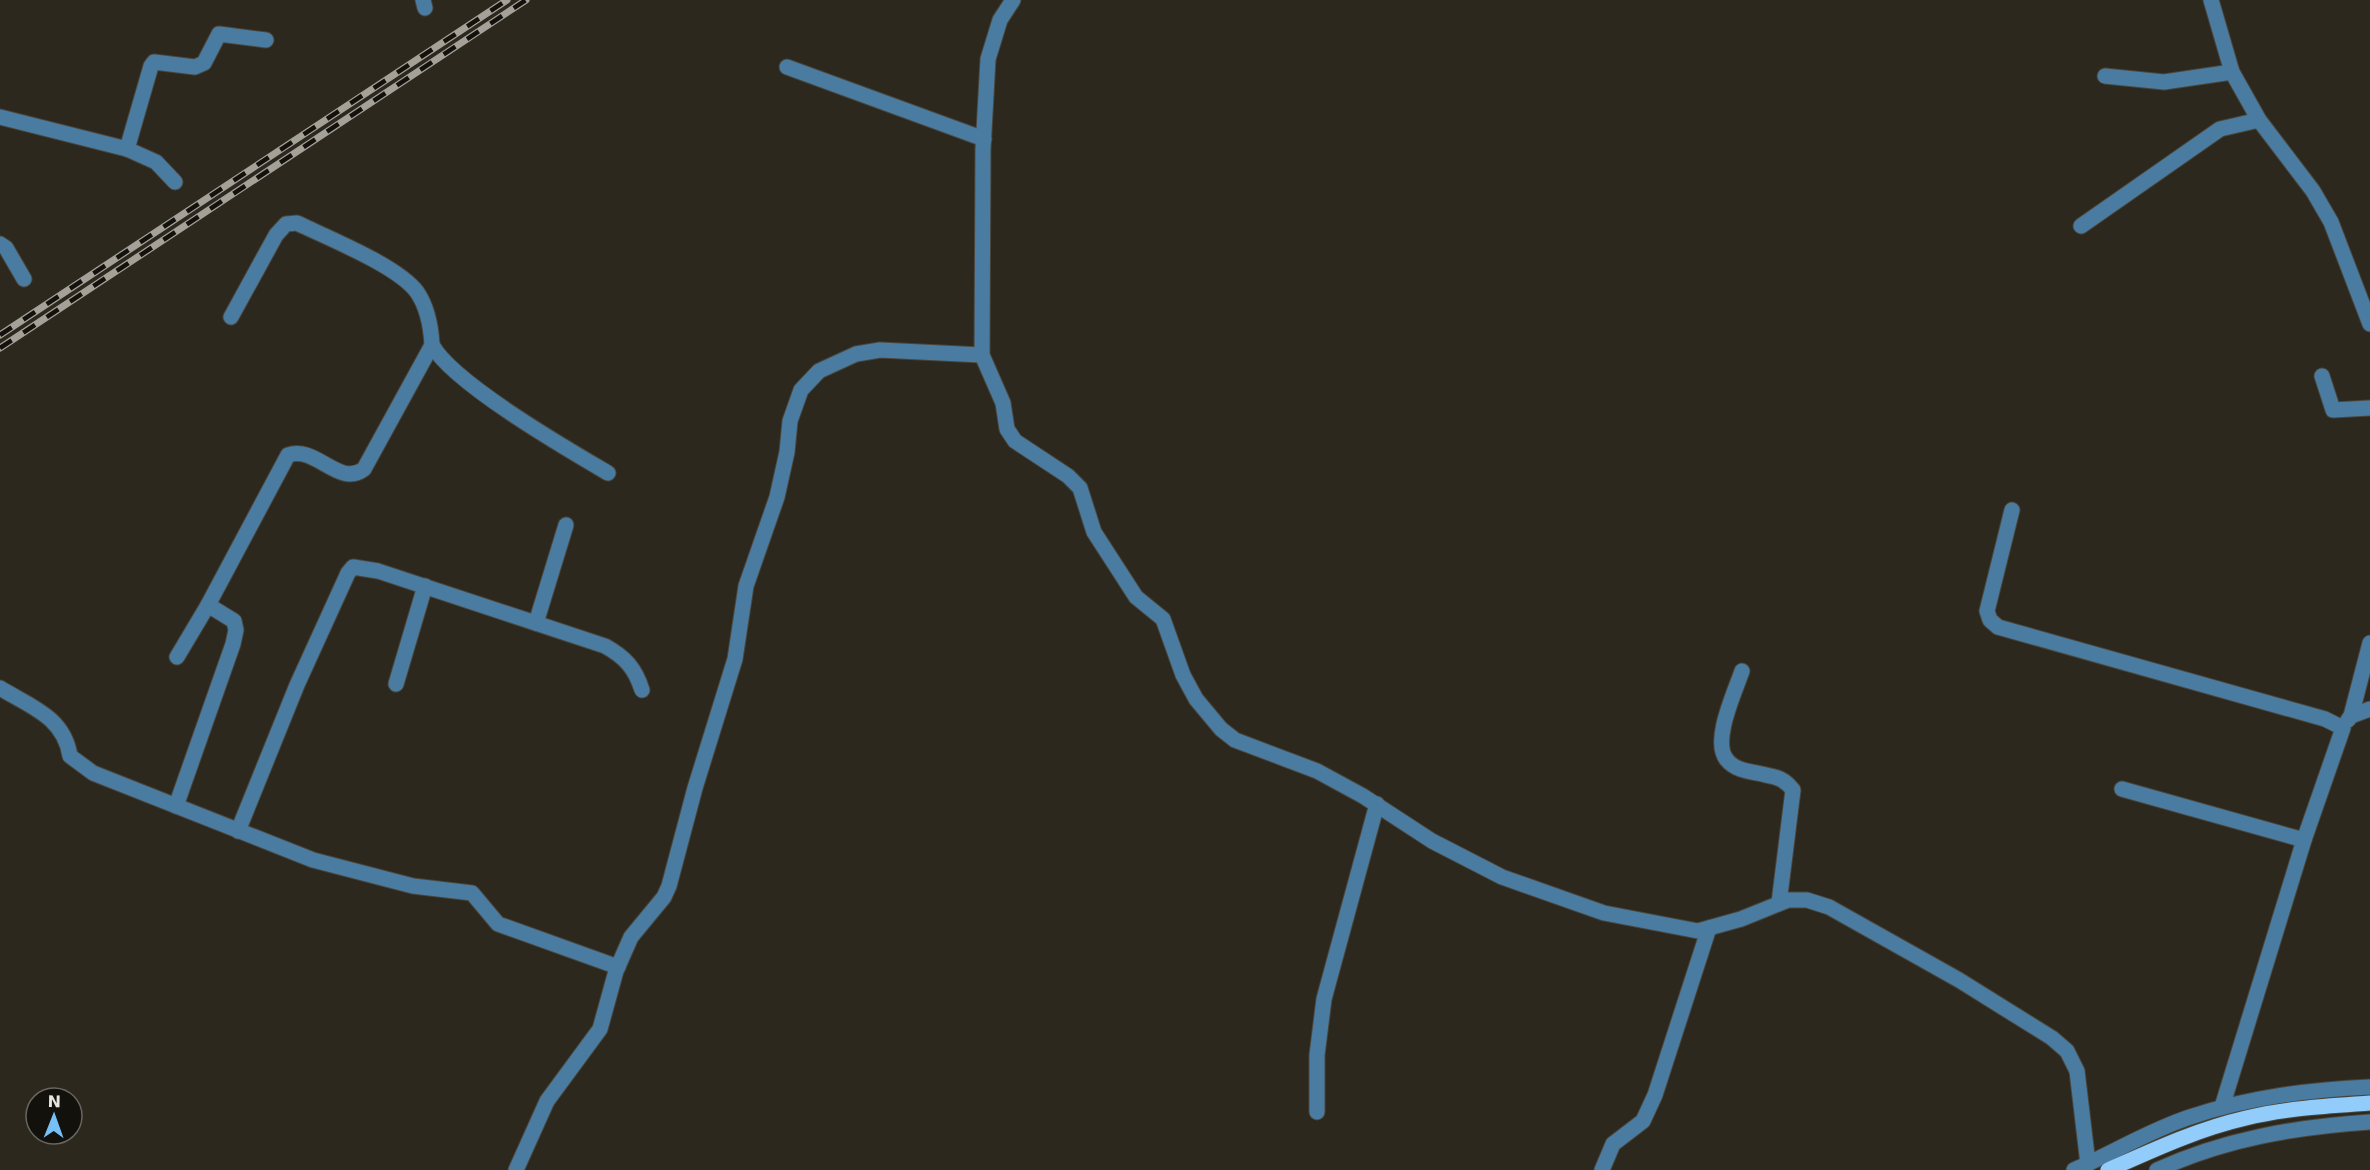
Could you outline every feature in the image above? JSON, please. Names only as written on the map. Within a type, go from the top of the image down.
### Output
[{"type":"main road","points":[[2108,1170],[2165,1144],[2248,1117],[2308,1107],[2370,1103]]},
{"type":"street","points":[[1012,0],[1000,20],[988,59],[984,139],[982,355],[1003,403],[1007,429],[1015,441],[1068,476],[1080,488],[1094,532],[1136,597],[1163,619],[1183,675],[1196,699],[1221,729],[1235,740],[1317,771],[1377,804],[1432,841],[1502,878],[1604,913],[1698,931],[1741,919],[1788,900],[1807,900],[1829,907],[1959,980],[2052,1038],[2067,1051],[2077,1071],[2081,1167],[2152,1132],[2222,1107],[2287,1094],[2370,1087]]},
{"type":"street","points":[[2211,0],[2232,72],[2259,120],[2313,190],[2331,222],[2370,324]]},
{"type":"street","points":[[128,148],[154,62],[195,67],[204,63],[219,34],[266,40]]},
{"type":"street","points":[[788,67],[984,139]]},
{"type":"street","points":[[2104,76],[2164,82],[2232,72]]},
{"type":"street","points":[[0,117],[128,148],[156,162],[175,183]]},
{"type":"street","points":[[2081,226],[2220,129],[2259,120]]},
{"type":"street","points":[[177,657],[288,455],[306,453],[346,474],[357,474],[364,469],[432,345],[431,326],[424,304],[406,281],[380,264],[297,223],[286,224],[276,235],[231,317]]},
{"type":"street","points":[[0,244],[6,248],[24,279]]},
{"type":"street","points":[[432,345],[445,363],[483,393],[558,444],[608,473]]},
{"type":"street","points":[[516,1170],[547,1101],[600,1029],[618,967],[631,937],[664,897],[669,886],[695,788],[735,659],[746,586],[777,497],[787,452],[790,421],[801,390],[819,371],[856,354],[880,350],[982,355]]},
{"type":"street","points":[[2322,376],[2333,410],[2370,408]]},
{"type":"street","points":[[2012,510],[1987,611],[1990,620],[1998,627],[2325,719],[2347,722],[2370,709]]},
{"type":"street","points":[[536,622],[566,525]]},
{"type":"street","points":[[238,831],[297,685],[348,573],[358,566],[536,622],[615,652],[636,672],[642,690]]},
{"type":"street","points":[[396,684],[425,586]]},
{"type":"street","points":[[176,806],[236,630],[234,621],[208,604]]},
{"type":"street","points":[[2222,1107],[2304,840],[2347,722],[2370,643]]},
{"type":"street","points":[[1742,671],[1723,726],[1721,748],[1727,760],[1739,769],[1784,779],[1793,790],[1779,903]]},
{"type":"street","points":[[0,688],[48,717],[68,738],[70,756],[77,764],[93,773],[314,860],[413,886],[472,893],[478,896],[490,916],[498,924],[618,967]]},
{"type":"street","points":[[2121,789],[2304,840]]},
{"type":"street","points":[[1317,1112],[1317,1055],[1324,999],[1377,804]]},
{"type":"street","points":[[1602,1170],[1613,1144],[1643,1121],[1655,1095],[1709,928]]},
{"type":"street","points":[[2157,1170],[2210,1148],[2256,1136],[2296,1128],[2370,1122]]},
{"type":"railway","points":[[0,335],[507,0]]},
{"type":"railway","points":[[0,348],[526,0]]}]
